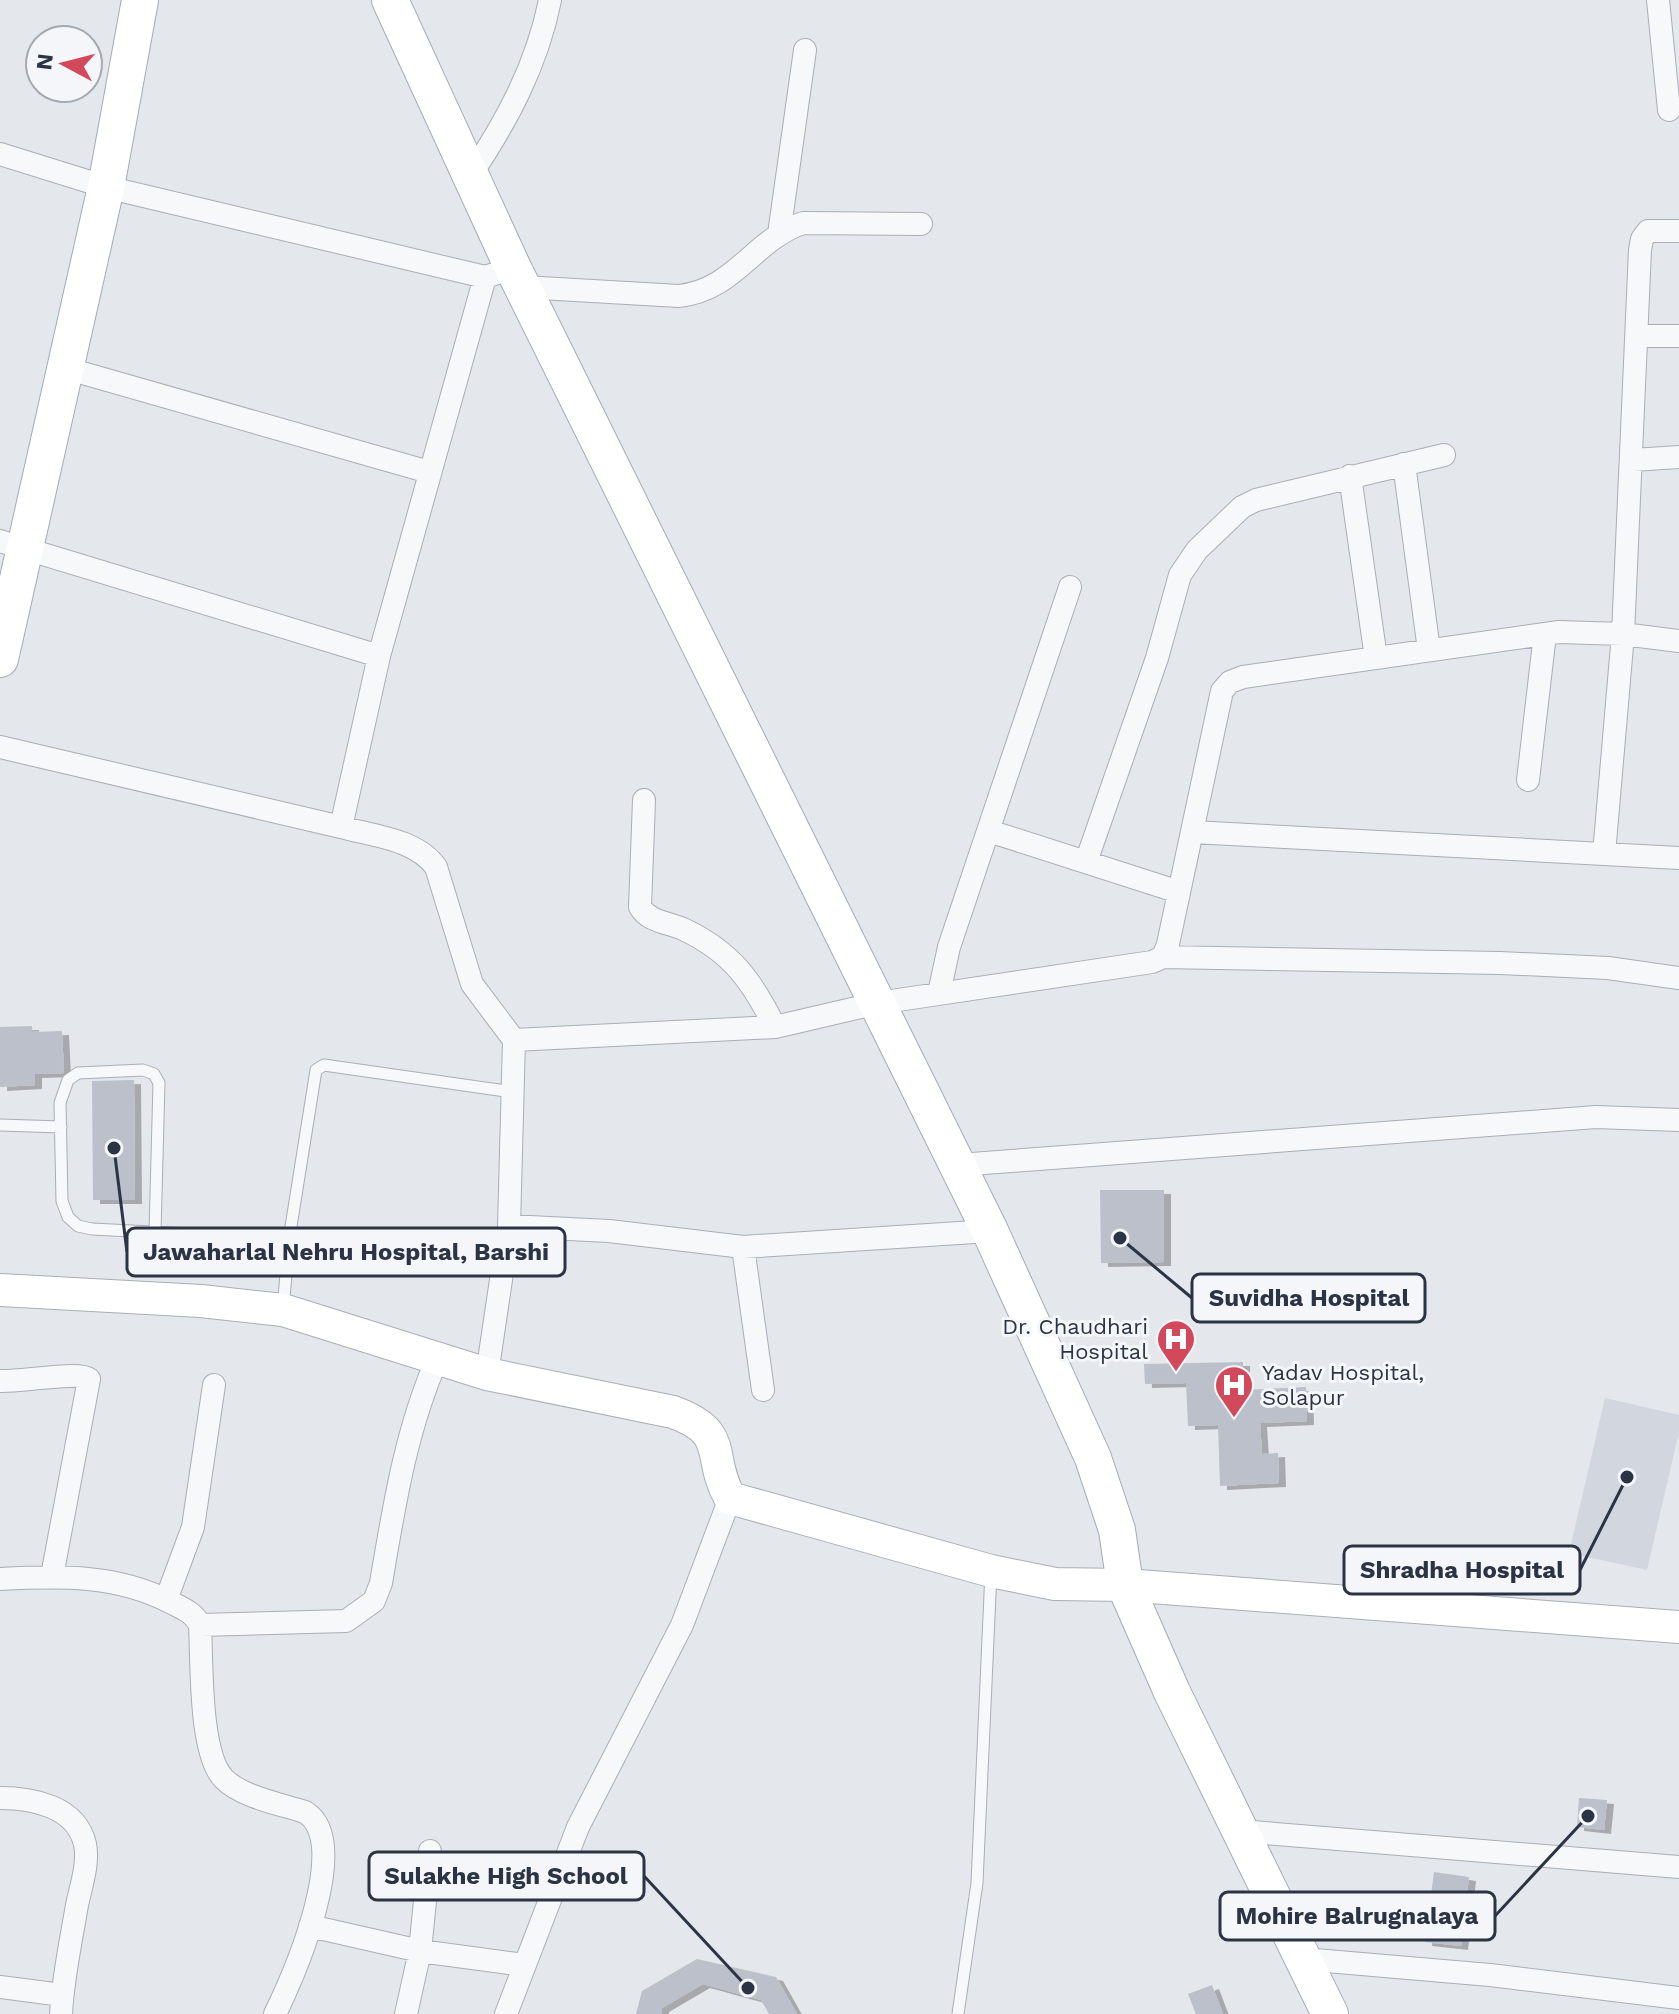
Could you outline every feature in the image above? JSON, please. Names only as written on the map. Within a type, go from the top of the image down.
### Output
[{"type":"main road","points":[[0,659],[13,544],[65,368],[106,187],[140,0]]},
{"type":"main road","points":[[390,0],[470,176],[507,277],[878,1003],[990,1231],[1093,1458],[1117,1530],[1125,1585],[1330,2014]]},
{"type":"main road","points":[[0,1290],[201,1301],[283,1310],[487,1374],[673,1412],[693,1419],[709,1431],[723,1484],[730,1498],[991,1571],[1055,1584],[1125,1585],[1679,1627]]},
{"type":"street","points":[[470,176],[509,115],[527,76],[550,0]]},
{"type":"street","points":[[1658,0],[1669,110]]},
{"type":"street","points":[[779,234],[805,50]]},
{"type":"street","points":[[0,154],[106,187],[507,277],[679,296],[701,293],[719,285],[779,234],[803,223],[921,224]]},
{"type":"street","points":[[1604,854],[1623,634],[1642,239],[1648,231],[1679,231]]},
{"type":"street","points":[[341,827],[379,656],[429,472],[507,277]]},
{"type":"street","points":[[1637,336],[1679,336]]},
{"type":"street","points":[[65,368],[429,472]]},
{"type":"street","points":[[1086,862],[1187,562],[1242,507],[1256,500],[1444,455]]},
{"type":"street","points":[[1633,460],[1679,457]]},
{"type":"street","points":[[1404,464],[1429,650]]},
{"type":"street","points":[[1350,476],[1376,658]]},
{"type":"street","points":[[13,544],[379,656]]},
{"type":"street","points":[[939,993],[949,947],[1070,587]]},
{"type":"street","points":[[1528,780],[1545,634]]},
{"type":"street","points":[[1163,957],[1222,691],[1230,682],[1243,677],[1545,634],[1623,634],[1679,641]]},
{"type":"street","points":[[0,747],[341,827],[416,848],[427,855],[436,867],[472,984],[514,1040],[509,1226],[487,1374]]},
{"type":"street","points":[[644,800],[640,907],[644,914],[685,930],[736,966],[753,983],[775,1027]]},
{"type":"street","points":[[989,831],[1179,892]]},
{"type":"street","points":[[1192,832],[1679,858]]},
{"type":"street","points":[[514,1040],[734,1032],[775,1027],[878,1003],[1152,962],[1163,957],[1500,963],[1608,968],[1679,978]]},
{"type":"street","points":[[958,1165],[1596,1117],[1679,1120]]},
{"type":"street","points":[[509,1226],[609,1231],[743,1247],[990,1231]]},
{"type":"street","points":[[743,1247],[763,1390]]},
{"type":"street","points":[[200,1625],[346,1621],[374,1601],[381,1583],[401,1471],[416,1411],[438,1357]]},
{"type":"street","points":[[0,1381],[34,1382],[78,1375],[89,1379],[52,1576]]},
{"type":"street","points":[[166,1600],[193,1527],[214,1385]]},
{"type":"street","points":[[506,2014],[578,1827],[682,1625],[730,1498]]},
{"type":"street","points":[[0,1579],[52,1576],[116,1582],[146,1589],[196,1616],[200,1625],[209,1747],[215,1767],[237,1788],[305,1812],[315,1818],[320,1828],[321,1883],[310,1926],[275,2014]]},
{"type":"street","points":[[0,1798],[38,1800],[56,1808],[77,1827],[84,1841],[84,1868],[62,2004],[0,1987]]},
{"type":"street","points":[[1240,1831],[1679,1867]]},
{"type":"street","points":[[406,2014],[420,1951],[430,1851]]},
{"type":"street","points":[[310,1926],[420,1951],[524,1965]]},
{"type":"street","points":[[1303,1959],[1490,1975],[1679,1998]]},
{"type":"lane","points":[[283,1310],[289,1239],[316,1070],[324,1065],[513,1092]]},
{"type":"lane","points":[[155,1232],[159,1083],[154,1074],[143,1070],[78,1073],[68,1080],[62,1093],[61,1127],[62,1201],[68,1217],[78,1226],[92,1229],[289,1239]]},
{"type":"lane","points":[[0,1125],[61,1127]]},
{"type":"lane","points":[[958,2014],[977,1883],[991,1571]]},
{"type":"shaded area","points":[[1605,1398],[1679,1415],[1679,1432],[1647,1570],[1569,1553]]},
{"type":"building","points":[[32,1026],[32,1032],[62,1031],[64,1073],[35,1074],[35,1085],[0,1087],[0,1027]]},
{"type":"building","points":[[134,1080],[135,1200],[93,1200],[92,1081]]},
{"type":"building","points":[[1100,1190],[1164,1190],[1164,1262],[1101,1263]]},
{"type":"building","points":[[1243,1362],[1243,1390],[1306,1387],[1307,1421],[1260,1423],[1262,1454],[1278,1453],[1279,1483],[1220,1486],[1218,1425],[1188,1426],[1186,1383],[1145,1384],[1144,1364]]},
{"type":"building","points":[[1579,1798],[1607,1800],[1604,1830],[1577,1827]]},
{"type":"building","points":[[1434,1872],[1469,1877],[1461,1946],[1425,1942]]},
{"type":"building","points":[[697,1959],[776,1977],[797,2014],[769,2014],[761,2000],[703,1984],[662,2008],[661,2014],[636,2014],[642,1991]]},
{"type":"building","points":[[1212,1985],[1223,2014],[1196,2014],[1188,1994]]},
{"type":"place","name":"Jawaharlal Nehru Hospital, Barshi","points":[[114,1148]]},
{"type":"place","name":"Suvidha Hospital","points":[[1120,1238]]},
{"type":"place","name":"Dr. Chaudhari Hospital","points":[[1176,1373]]},
{"type":"place","name":"Yadav Hospital, Solapur","points":[[1234,1419]]},
{"type":"place","name":"Shradha Hospital","points":[[1627,1477]]},
{"type":"place","name":"Mohire Balrugnalaya","points":[[1588,1816]]},
{"type":"place","name":"Sulakhe High School","points":[[748,1988]]}]
